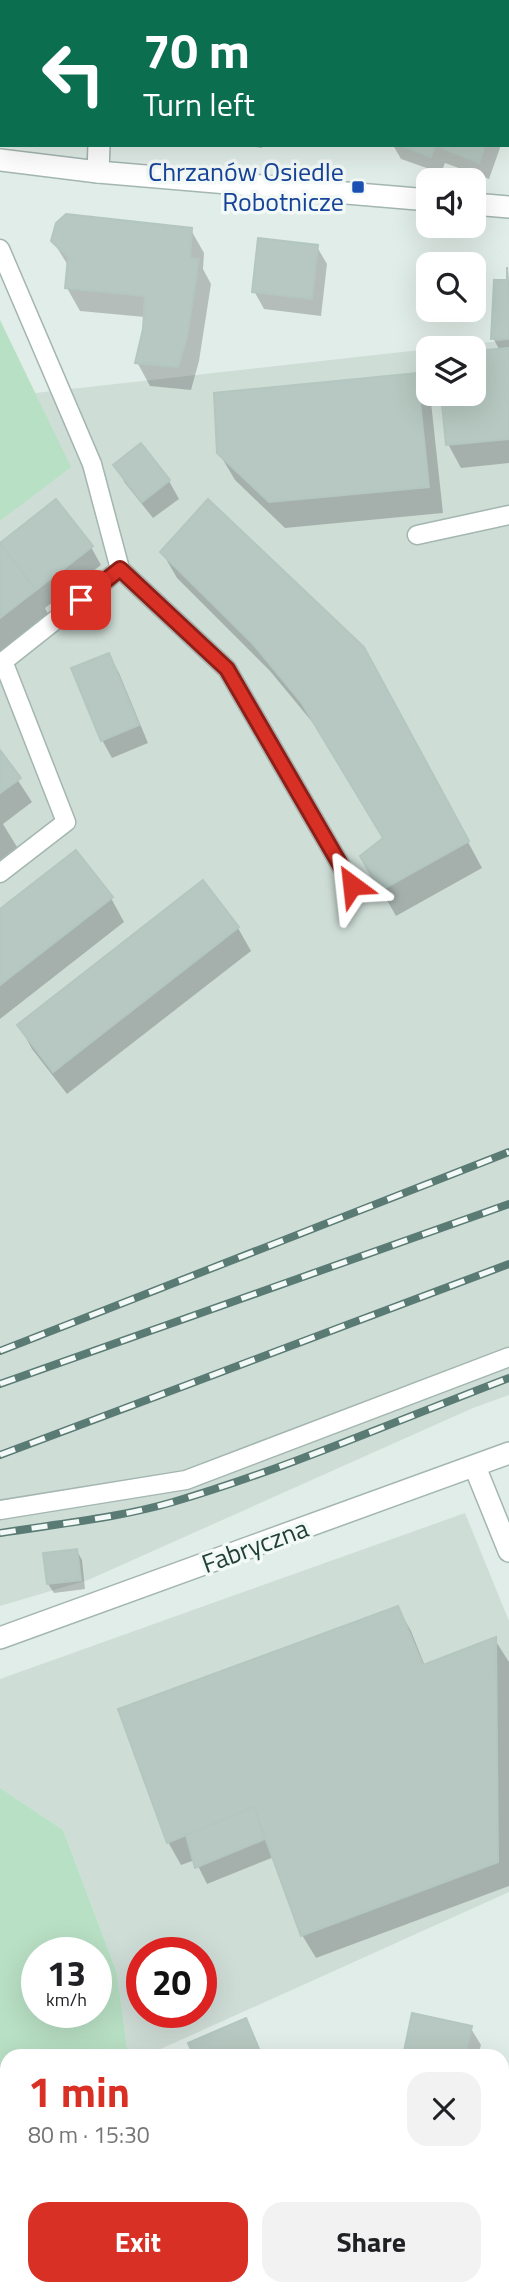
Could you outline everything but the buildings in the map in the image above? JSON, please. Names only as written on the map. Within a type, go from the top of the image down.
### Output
[{"type":"street","points":[[98,172],[99,147]]},
{"type":"street","points":[[0,160],[98,172],[416,199]]},
{"type":"street","points":[[486,205],[509,207]]},
{"type":"street","name":"Fabryczna","points":[[0,1638],[509,1453]]},
{"type":"street","points":[[475,1467],[509,1552]]},
{"type":"lane","points":[[0,249],[92,464],[120,569],[227,669],[352,885]]},
{"type":"lane","points":[[417,535],[509,515]]},
{"type":"lane","points":[[0,873],[66,822],[2,662],[120,569]]},
{"type":"lane","points":[[0,1510],[186,1480],[509,1357]]},
{"type":"shaded area","points":[[509,340],[509,1395],[473,1408],[88,1580],[0,1606],[0,521],[70,466],[35,393],[416,350],[416,406],[486,406],[486,343]]},
{"type":"shaded area","points":[[465,1513],[509,1621],[509,1892],[217,2024],[217,1937],[126,1937],[126,2028],[207,2028],[161,2049],[127,2049],[117,1973],[112,1960],[112,1937],[103,1937],[63,1830],[0,1788],[0,1679]]},
{"type":"green space","points":[[0,320],[71,467],[0,521]]},
{"type":"green space","points":[[0,1788],[63,1830],[103,1937],[21,1937],[21,2028],[112,2028],[112,1960],[117,1973],[127,2049],[0,2049]]},
{"type":"railway","points":[[0,1351],[509,1152]]},
{"type":"railway","points":[[0,1384],[509,1204]]},
{"type":"railway","points":[[0,1455],[509,1264]]},
{"type":"railway","points":[[0,1533],[152,1508],[216,1489],[509,1378]]},
{"type":"place","name":"Chrzanów Osiedle Robotnicze","points":[[358,187]]},
{"type":"route","points":[[81,600],[120,569],[227,669],[352,885]]}]
